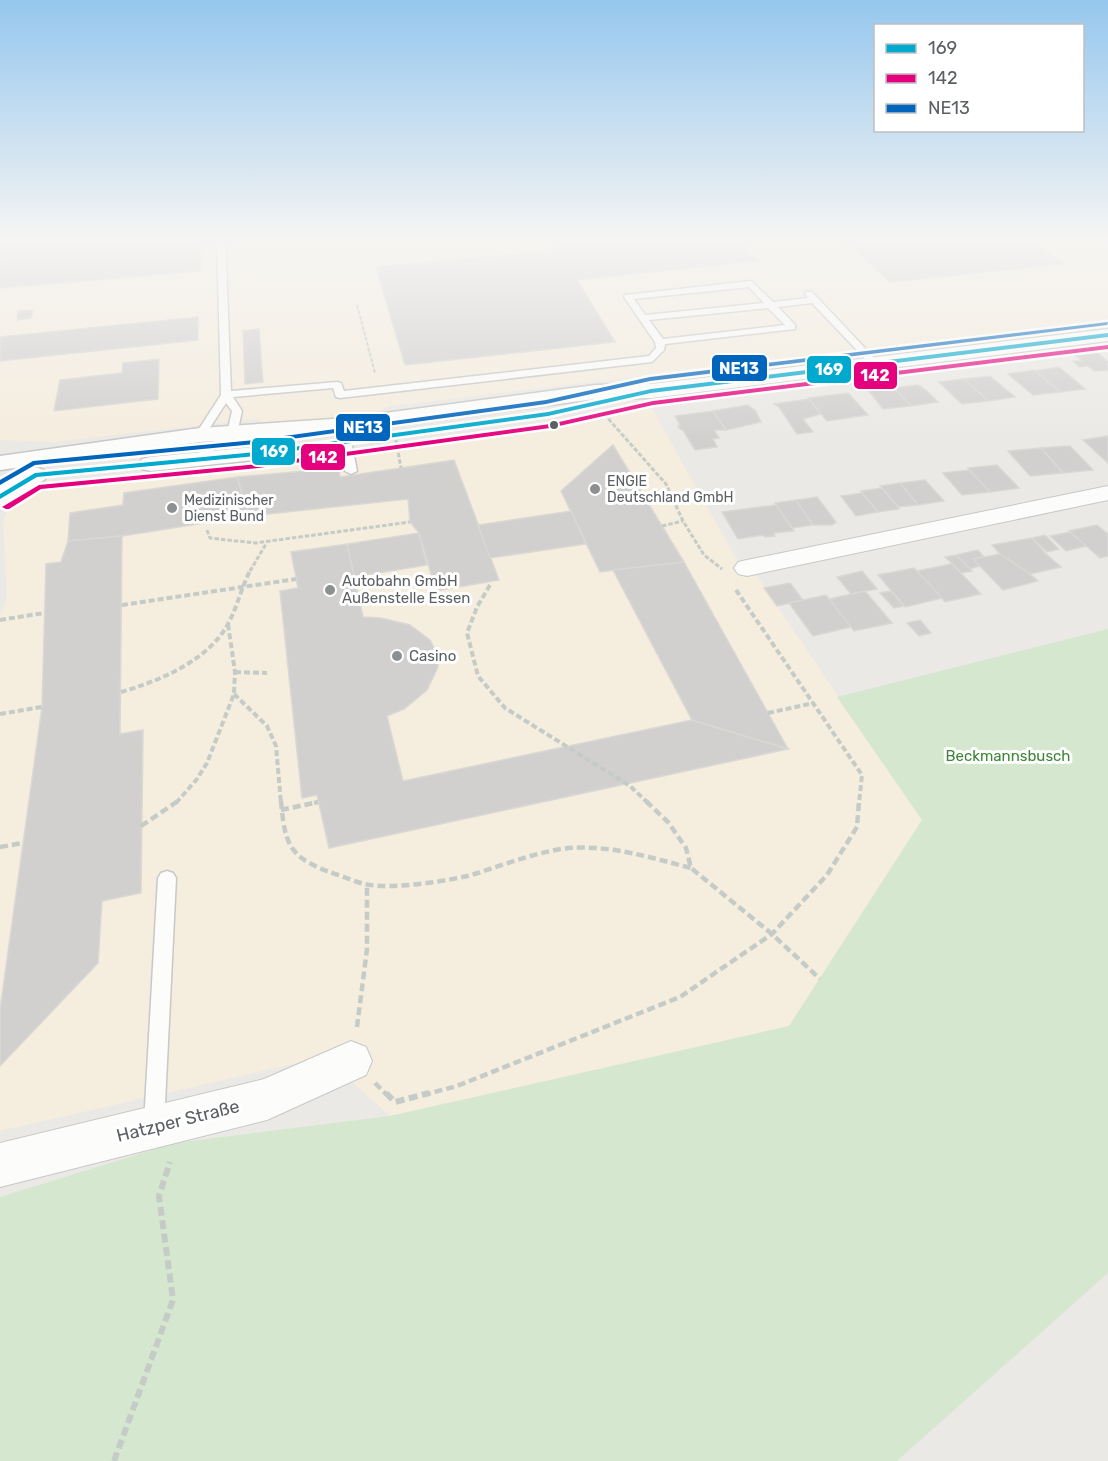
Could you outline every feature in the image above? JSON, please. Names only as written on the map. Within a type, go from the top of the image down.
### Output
[{"type":"street","points":[[0,448],[94,451],[199,447],[256,454],[346,432],[595,393],[651,391],[1108,335]]},
{"type":"street","points":[[0,478],[35,475],[199,447],[232,434],[395,433],[548,414],[651,391]]},
{"type":"street","points":[[0,463],[94,451]]},
{"type":"street","points":[[0,497],[35,475]]},
{"type":"street","points":[[734,573],[1108,493]]},
{"type":"street","name":"Hatzper Straße","points":[[0,1165],[163,1143],[351,1061]]},
{"type":"lane","points":[[199,447],[226,395],[223,306]]},
{"type":"lane","points":[[226,395],[337,385],[340,395],[652,359],[661,348],[660,342],[635,306]]},
{"type":"lane","points":[[643,318],[759,306]]},
{"type":"lane","points":[[660,342],[792,327],[772,306]]},
{"type":"lane","points":[[822,306],[875,364]]},
{"type":"lane","points":[[226,395],[237,411],[232,434]]},
{"type":"lane","points":[[346,432],[351,471]]},
{"type":"lane","points":[[163,1143],[167,878]]},
{"type":"path","points":[[357,306],[376,379],[375,391]]},
{"type":"path","points":[[367,885],[367,949],[351,1061],[395,1102],[458,1086],[680,997],[772,934],[827,875],[857,827],[862,774],[814,704],[734,573],[705,555],[683,521],[666,484],[597,404]]},
{"type":"path","points":[[395,433],[401,468]]},
{"type":"path","points":[[662,526],[683,521]]},
{"type":"path","points":[[207,530],[210,538],[266,544],[282,538],[410,522]]},
{"type":"path","points":[[121,692],[144,687],[181,667],[207,647],[228,624],[242,586],[266,544]]},
{"type":"path","points":[[122,605],[296,579]]},
{"type":"path","points":[[490,585],[477,607],[468,633],[478,676],[505,708],[630,786],[668,822],[686,848],[692,868]]},
{"type":"path","points":[[0,620],[44,613]]},
{"type":"path","points":[[141,826],[177,802],[197,779],[207,763],[234,694],[235,672],[228,624]]},
{"type":"path","points":[[235,672],[267,674]]},
{"type":"path","points":[[234,694],[267,726],[276,746],[283,824],[292,852],[315,867],[367,885],[434,882],[475,874],[528,856],[563,849],[616,849],[692,868],[772,934],[820,979]]},
{"type":"path","points":[[768,713],[814,704]]},
{"type":"path","points":[[0,714],[42,707]]},
{"type":"path","points":[[281,810],[318,802]]},
{"type":"path","points":[[0,848],[23,843]]},
{"type":"path","points":[[114,1461],[173,1300],[159,1196],[163,1143]]},
{"type":"shaded area","points":[[0,306],[1108,306],[1108,325],[713,374],[703,373],[700,369],[390,406],[363,417],[280,425],[265,425],[256,419],[53,442],[0,440]]},
{"type":"shaded area","points":[[650,405],[745,574],[754,572],[922,820],[789,1026],[390,1116],[324,1057],[0,1131],[0,615],[7,598],[3,521],[10,504],[20,495],[56,483],[248,467],[365,452],[396,445],[602,420],[630,408]]},
{"type":"green space","name":"Beckmannsbusch","points":[[1108,629],[1108,1273],[897,1461],[0,1461],[0,1197],[175,1143],[390,1116],[789,1026],[922,820],[837,697]]},
{"type":"building","points":[[388,306],[593,306],[615,342],[405,365]]},
{"type":"building","points":[[33,310],[31,318],[17,320],[18,311]]},
{"type":"building","points":[[198,317],[198,340],[0,361],[0,337]]},
{"type":"building","points":[[259,329],[263,382],[245,384],[243,331]]},
{"type":"building","points":[[1098,353],[1108,362],[1108,370],[1094,371],[1088,366],[1079,367],[1073,361],[1082,361],[1075,355]]},
{"type":"building","points":[[159,359],[158,399],[54,411],[60,380],[122,373],[123,363]]},
{"type":"building","points":[[1059,367],[1085,389],[1060,392],[1035,371]]},
{"type":"building","points":[[1035,370],[1060,392],[1033,395],[1008,374]]},
{"type":"building","points":[[990,376],[1015,397],[988,401],[964,379]]},
{"type":"building","points":[[964,379],[988,401],[962,404],[939,382]]},
{"type":"building","points":[[918,385],[938,402],[911,406],[894,388]]},
{"type":"building","points":[[894,388],[911,406],[883,409],[869,391]]},
{"type":"building","points":[[848,393],[868,415],[827,421],[808,398]]},
{"type":"building","points":[[809,399],[821,414],[803,419],[813,432],[797,434],[779,407],[774,404]]},
{"type":"building","points":[[747,405],[755,410],[761,422],[726,430],[713,411]]},
{"type":"building","points":[[713,411],[726,430],[714,430],[719,438],[713,439],[717,447],[695,450],[678,426],[680,425],[675,416]]},
{"type":"building","points":[[1108,436],[1108,463],[1083,440]]},
{"type":"building","points":[[613,445],[684,562],[600,572],[561,491]]},
{"type":"building","points":[[1070,446],[1093,470],[1063,473],[1041,448]]},
{"type":"building","points":[[1041,448],[1063,473],[1030,476],[1008,451]]},
{"type":"building","points":[[454,460],[499,580],[436,591],[419,533],[410,522],[408,499],[249,516],[237,477],[339,468],[340,477]]},
{"type":"building","points":[[997,465],[1019,488],[990,492],[968,468]]},
{"type":"building","points":[[969,470],[990,492],[962,495],[943,473]]},
{"type":"building","points":[[237,477],[249,516],[122,536],[68,541],[70,513],[123,505],[124,493]]},
{"type":"building","points":[[925,480],[944,501],[918,505],[900,483]]},
{"type":"building","points":[[900,483],[918,505],[898,507],[880,486]]},
{"type":"building","points":[[882,488],[899,509],[878,512],[861,491]]},
{"type":"building","points":[[862,493],[878,512],[856,516],[841,496]]},
{"type":"building","points":[[817,497],[836,522],[832,525],[813,525],[796,500]]},
{"type":"building","points":[[796,500],[813,525],[792,528],[775,503]]},
{"type":"building","points":[[776,505],[794,531],[774,533],[775,536],[765,537],[763,535],[738,539],[722,512]]},
{"type":"building","points":[[571,511],[586,544],[490,558],[478,525]]},
{"type":"building","points":[[1097,525],[1108,534],[1108,556],[1100,558],[1069,531]]},
{"type":"building","points":[[1070,532],[1086,546],[1066,551],[1050,536]]},
{"type":"building","points":[[419,533],[427,565],[354,577],[347,544]]},
{"type":"building","points":[[1045,535],[1059,549],[1047,552],[1032,538]]},
{"type":"building","points":[[122,536],[120,734],[143,730],[141,893],[102,901],[98,963],[0,1066],[0,1010],[42,707],[46,564],[61,562],[68,541]]},
{"type":"building","points":[[1032,538],[1061,567],[1030,574],[1000,554],[992,545]]},
{"type":"building","points":[[347,544],[363,617],[381,618],[410,625],[430,640],[438,656],[438,667],[427,690],[404,709],[387,716],[403,781],[692,720],[788,749],[329,848],[317,795],[302,798],[280,591],[298,588],[291,552]]},
{"type":"building","points":[[978,550],[984,557],[973,559],[980,566],[970,569],[956,555]]},
{"type":"building","points":[[1000,554],[1038,581],[1003,590],[973,559]]},
{"type":"building","points":[[956,555],[972,571],[962,573],[945,557]]},
{"type":"building","points":[[684,562],[788,749],[692,720],[613,570]]},
{"type":"building","points":[[952,564],[981,594],[945,602],[917,571]]},
{"type":"building","points":[[914,568],[942,598],[905,607],[878,575]]},
{"type":"building","points":[[862,571],[877,589],[851,594],[837,577]]},
{"type":"building","points":[[790,583],[803,600],[777,606],[764,588]]},
{"type":"building","points":[[865,591],[892,623],[854,631],[829,599]]},
{"type":"building","points":[[891,591],[904,606],[894,608],[880,593]]},
{"type":"building","points":[[826,595],[851,627],[813,636],[789,603]]},
{"type":"building","points":[[920,620],[931,633],[919,636],[907,623]]},
{"type":"transit line","name":"NE13","points":[[0,483],[33,463],[255,442],[546,402],[650,379],[1107,323]]},
{"type":"transit line","name":"169","points":[[0,497],[35,475],[256,454],[548,414],[651,391],[1108,335]]},
{"type":"transit line","name":"142","points":[[6,507],[39,487],[258,466],[550,426],[653,403],[1108,347]]},
{"type":"place","name":"ENGIE Deutschland GmbH","points":[[595,489]]},
{"type":"place","name":"Medizinischer Dienst Bund","points":[[172,508]]},
{"type":"place","name":"Autobahn GmbH Außenstelle Essen","points":[[330,590]]},
{"type":"place","name":"Casino","points":[[397,656]]}]
